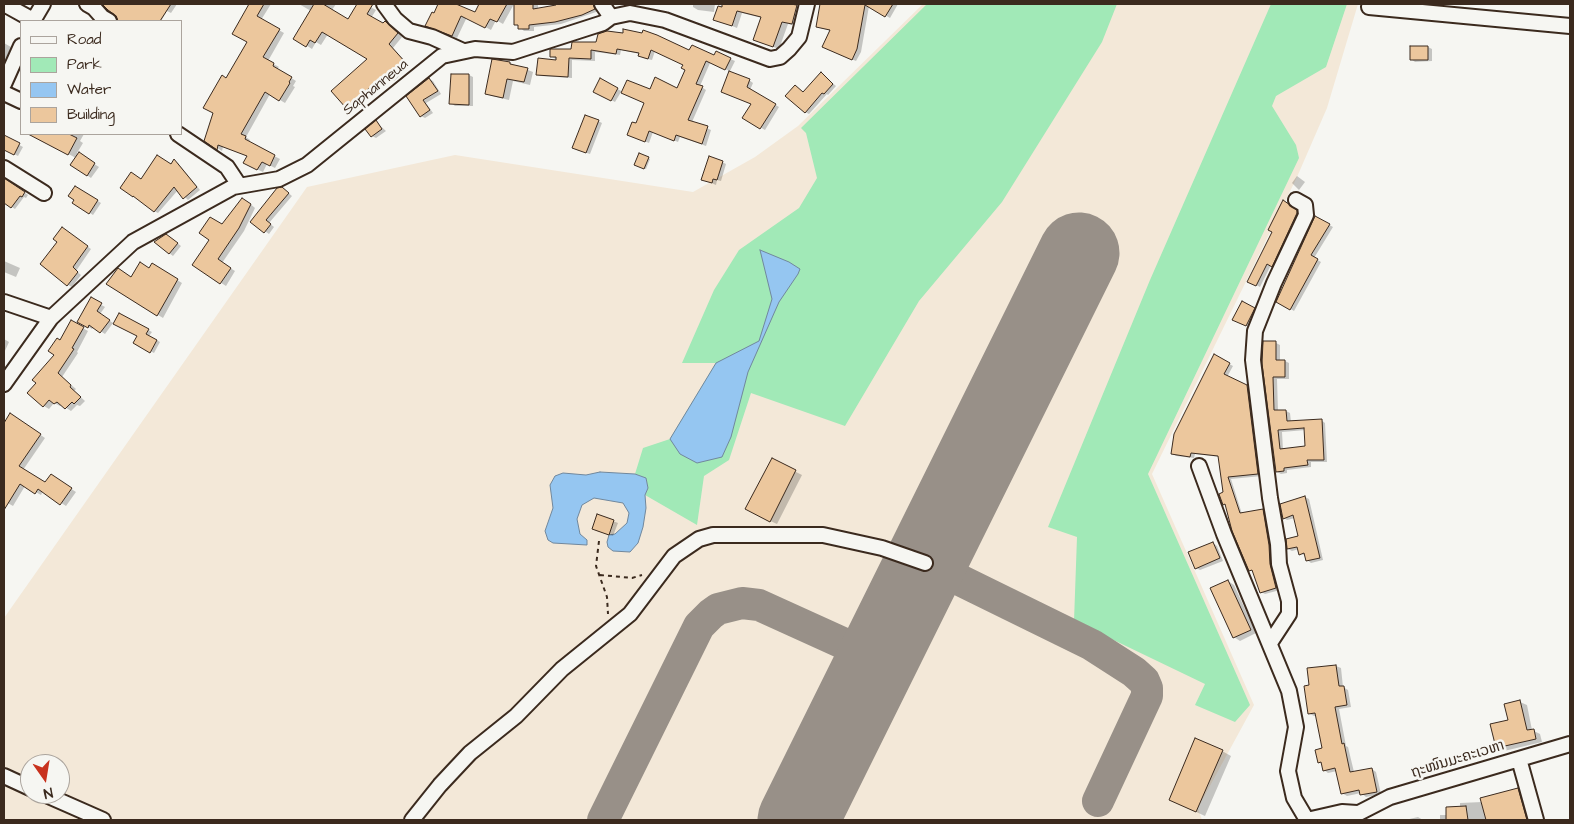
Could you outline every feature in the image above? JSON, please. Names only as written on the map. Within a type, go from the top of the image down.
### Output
[{"type":"street","points":[[4,4],[31,20]]},
{"type":"street","points":[[34,20],[43,4]]},
{"type":"street","points":[[87,4],[107,20]]},
{"type":"street","points":[[384,4],[395,20],[408,31],[432,37],[463,51]]},
{"type":"street","points":[[602,4],[611,17]]},
{"type":"street","name":"Saphanneua","points":[[4,384],[51,318],[133,242],[233,187],[279,179],[307,166],[442,56],[474,49],[514,52],[604,23],[611,17],[630,13],[665,20],[770,58],[780,57],[790,49],[799,37],[807,4]]},
{"type":"street","points":[[1369,7],[1570,26]]},
{"type":"street","points":[[5,80],[20,48]]},
{"type":"street","points":[[4,93],[20,101]]},
{"type":"street","points":[[179,135],[227,167],[239,185]]},
{"type":"street","points":[[4,168],[44,193]]},
{"type":"street","points":[[1270,643],[1289,614],[1289,601],[1279,564],[1278,544],[1269,489],[1253,360],[1255,331],[1274,283],[1306,215],[1304,205],[1296,200]]},
{"type":"street","points":[[4,302],[51,318]]},
{"type":"street","points":[[1199,466],[1224,534],[1289,691],[1296,727],[1288,771],[1294,798],[1307,820],[1342,812],[1357,813]]},
{"type":"street","points":[[412,820],[440,785],[470,753],[516,716],[562,669],[630,614],[674,556],[699,539],[713,535],[823,535],[882,548],[926,563]]},
{"type":"street","name":"ຖະໜົນມະຄະເວຫາ","points":[[1344,820],[1390,797],[1570,744]]},
{"type":"street","points":[[1524,758],[1539,818]]},
{"type":"street","points":[[4,776],[20,783]]},
{"type":"street","points":[[67,804],[103,820]]},
{"type":"path","points":[[599,541],[596,566],[607,597],[608,616]]},
{"type":"path","points":[[599,574],[632,578],[643,575]]},
{"type":"shaded area","points":[[923,4],[1358,4],[1327,108],[1297,177],[1152,474],[1254,705],[1198,808],[1202,820],[4,820],[4,618],[307,187],[455,155],[693,192],[755,157],[798,126]]},
{"type":"green space","points":[[927,4],[1117,4],[1102,42],[1002,202],[919,301],[845,426],[751,393],[729,460],[704,476],[697,525],[645,495],[648,488],[646,478],[635,474],[643,448],[670,439],[716,363],[682,363],[714,290],[739,250],[799,208],[817,178],[806,133],[801,128]]},
{"type":"green space","points":[[1271,4],[1347,4],[1326,67],[1276,96],[1272,106],[1296,145],[1299,158],[1148,474],[1250,705],[1235,722],[1195,705],[1205,684],[1074,621],[1077,537],[1048,527],[1150,280]]},
{"type":"water","points":[[760,250],[789,262],[800,269],[779,302],[748,372],[731,437],[722,457],[697,463],[680,454],[670,439],[716,363],[759,341],[772,299]]},
{"type":"water","points":[[600,472],[635,474],[646,478],[648,488],[645,495],[646,508],[638,543],[630,552],[613,551],[608,547],[609,535],[615,534],[627,523],[629,513],[623,503],[594,498],[582,505],[577,519],[580,534],[587,540],[587,545],[553,543],[548,540],[545,531],[553,508],[550,485],[555,476],[563,473],[586,475]]},
{"type":"building","points":[[171,4],[161,20],[118,20],[116,16],[103,5]]},
{"type":"building","points":[[249,4],[264,4],[257,16],[280,29],[263,57],[274,63],[273,66],[292,77],[279,101],[265,92],[241,134],[246,136],[245,139],[275,155],[270,166],[262,162],[257,170],[243,163],[247,156],[218,145],[217,150],[204,141],[213,113],[203,108],[222,75],[226,78],[247,42],[232,34]]},
{"type":"building","points":[[314,4],[323,4],[348,19],[357,4],[373,4],[367,14],[383,23],[385,21],[398,33],[389,44],[406,63],[388,79],[385,75],[346,108],[331,91],[367,59],[322,32],[315,43],[310,40],[306,47],[293,39]]},
{"type":"building","points":[[438,4],[456,4],[475,12],[479,4],[507,4],[497,22],[490,19],[485,28],[461,16],[452,36],[425,26]]},
{"type":"building","points":[[514,4],[533,4],[533,9],[556,4],[593,4],[595,9],[582,15],[555,22],[529,25],[529,29],[518,29],[518,25],[514,25]]},
{"type":"building","points":[[722,4],[797,5],[792,24],[782,22],[773,47],[753,40],[761,17],[737,11],[732,26],[713,20],[718,6],[722,7]]},
{"type":"building","points":[[820,4],[893,4],[885,17],[865,5],[857,49],[852,60],[822,47],[830,30],[816,27]]},
{"type":"building","points":[[623,29],[642,33],[643,30],[689,50],[692,45],[714,55],[716,51],[731,58],[725,70],[706,61],[696,84],[703,86],[688,120],[708,126],[702,144],[676,135],[674,141],[649,131],[645,142],[627,135],[632,122],[636,123],[644,103],[621,93],[627,80],[650,89],[655,77],[677,88],[685,70],[681,68],[683,65],[651,50],[648,59],[638,56],[639,53],[617,49],[616,54],[591,50],[591,59],[569,58],[568,77],[536,75],[538,58],[556,60],[556,57],[550,57],[550,49],[571,49],[572,42],[596,42],[598,34],[607,31],[623,33]]},
{"type":"building","points":[[1410,46],[1428,46],[1428,60],[1410,60]]},
{"type":"building","points":[[492,59],[528,68],[524,82],[507,79],[503,98],[485,94]]},
{"type":"building","points":[[729,71],[750,79],[747,87],[776,104],[760,129],[742,118],[751,104],[721,92]]},
{"type":"building","points":[[821,72],[833,84],[824,94],[822,93],[805,113],[785,96],[795,85],[803,92]]},
{"type":"building","points":[[451,74],[469,74],[469,105],[449,104]]},
{"type":"building","points":[[429,78],[438,91],[423,100],[430,110],[420,117],[406,96]]},
{"type":"building","points":[[600,78],[618,88],[611,101],[593,92]]},
{"type":"building","points":[[585,115],[599,120],[586,153],[572,148]]},
{"type":"building","points":[[376,120],[382,129],[371,137],[365,129]]},
{"type":"building","points":[[4,135],[20,143],[14,155],[4,150]]},
{"type":"building","points":[[30,135],[71,135],[77,138],[68,155]]},
{"type":"building","points":[[79,152],[95,163],[87,176],[70,165]]},
{"type":"building","points":[[639,153],[649,157],[644,169],[634,165]]},
{"type":"building","points":[[157,155],[171,164],[174,159],[197,187],[183,199],[174,187],[154,212],[120,188],[131,172],[141,179]]},
{"type":"building","points":[[709,156],[723,161],[717,180],[713,179],[712,183],[701,180]]},
{"type":"building","points":[[4,178],[25,192],[11,208],[4,203]]},
{"type":"building","points":[[75,186],[98,200],[89,214],[72,203],[74,200],[68,196]]},
{"type":"building","points":[[282,187],[289,193],[266,220],[271,224],[264,233],[250,222],[277,188]]},
{"type":"building","points":[[242,198],[251,204],[239,228],[218,259],[231,268],[220,284],[192,265],[209,240],[199,233],[210,217],[222,224]]},
{"type":"building","points":[[1283,200],[1297,210],[1297,213],[1272,267],[1267,264],[1256,286],[1247,282],[1272,232],[1268,230]]},
{"type":"building","points":[[1315,216],[1330,224],[1311,255],[1318,259],[1290,310],[1276,302]]},
{"type":"building","points":[[62,227],[88,246],[73,267],[78,272],[67,286],[40,264],[57,242],[53,239]]},
{"type":"building","points":[[166,234],[178,243],[169,254],[154,242]]},
{"type":"building","points":[[140,262],[149,268],[152,263],[178,279],[157,316],[106,284],[118,268],[131,277]]},
{"type":"building","points":[[91,297],[102,303],[97,311],[110,320],[100,333],[89,325],[88,328],[77,322]]},
{"type":"building","points":[[1242,301],[1255,308],[1246,326],[1232,320]]},
{"type":"building","points":[[119,313],[149,329],[146,334],[157,340],[150,353],[133,343],[137,336],[113,324]]},
{"type":"building","points":[[71,320],[84,327],[72,348],[74,349],[58,373],[81,397],[65,409],[57,402],[54,404],[49,400],[43,407],[27,393],[36,383],[32,380],[54,355],[48,351],[57,338],[60,340]]},
{"type":"building","points":[[1263,341],[1276,341],[1276,360],[1285,360],[1285,377],[1273,377],[1274,410],[1286,410],[1287,421],[1322,419],[1324,460],[1307,460],[1308,465],[1284,468],[1284,471],[1276,472],[1262,364]],"holes":[[[1304,428],[1305,446],[1280,449],[1278,430]]]},
{"type":"building","points":[[1214,354],[1230,363],[1224,374],[1247,385],[1258,474],[1228,477],[1240,513],[1263,509],[1270,564],[1276,588],[1260,593],[1252,570],[1249,571],[1232,531],[1225,504],[1223,505],[1219,494],[1223,492],[1218,456],[1191,453],[1190,457],[1171,454],[1174,434]]},
{"type":"building","points":[[10,413],[41,434],[19,466],[45,482],[51,474],[72,488],[60,505],[38,489],[35,494],[20,484],[4,510],[4,423]]},
{"type":"building","points":[[772,458],[796,470],[770,522],[745,509]]},
{"type":"building","points":[[1305,496],[1320,558],[1306,561],[1304,553],[1299,555],[1297,547],[1287,549],[1286,539],[1298,536],[1293,515],[1283,519],[1280,504]]},
{"type":"building","points":[[597,514],[614,520],[609,535],[592,529]]},
{"type":"building","points":[[1213,542],[1220,558],[1195,569],[1188,552]]},
{"type":"building","points":[[1228,580],[1251,630],[1233,638],[1210,588]]},
{"type":"building","points":[[1336,665],[1339,686],[1344,686],[1347,705],[1335,707],[1350,772],[1372,768],[1377,792],[1360,795],[1359,790],[1341,794],[1335,768],[1323,771],[1321,762],[1318,763],[1315,750],[1322,748],[1315,713],[1308,714],[1304,686],[1309,685],[1307,668]]},
{"type":"building","points":[[1520,700],[1527,730],[1534,729],[1536,739],[1496,748],[1490,724],[1508,720],[1504,704]]},
{"type":"building","points":[[1195,738],[1223,750],[1196,812],[1169,800]]},
{"type":"building","points":[[1518,788],[1527,820],[1486,820],[1480,798]]},
{"type":"building","points":[[1466,806],[1468,820],[1446,820],[1446,807]]},
{"type":"taxiway","points":[[925,563],[1092,645],[1134,672],[1144,681],[1147,688],[1147,696],[1098,801]]},
{"type":"taxiway","points":[[603,820],[699,626],[718,609],[742,603],[759,605],[878,659]]},
{"type":"runway","points":[[798,820],[1079,253]]}]
